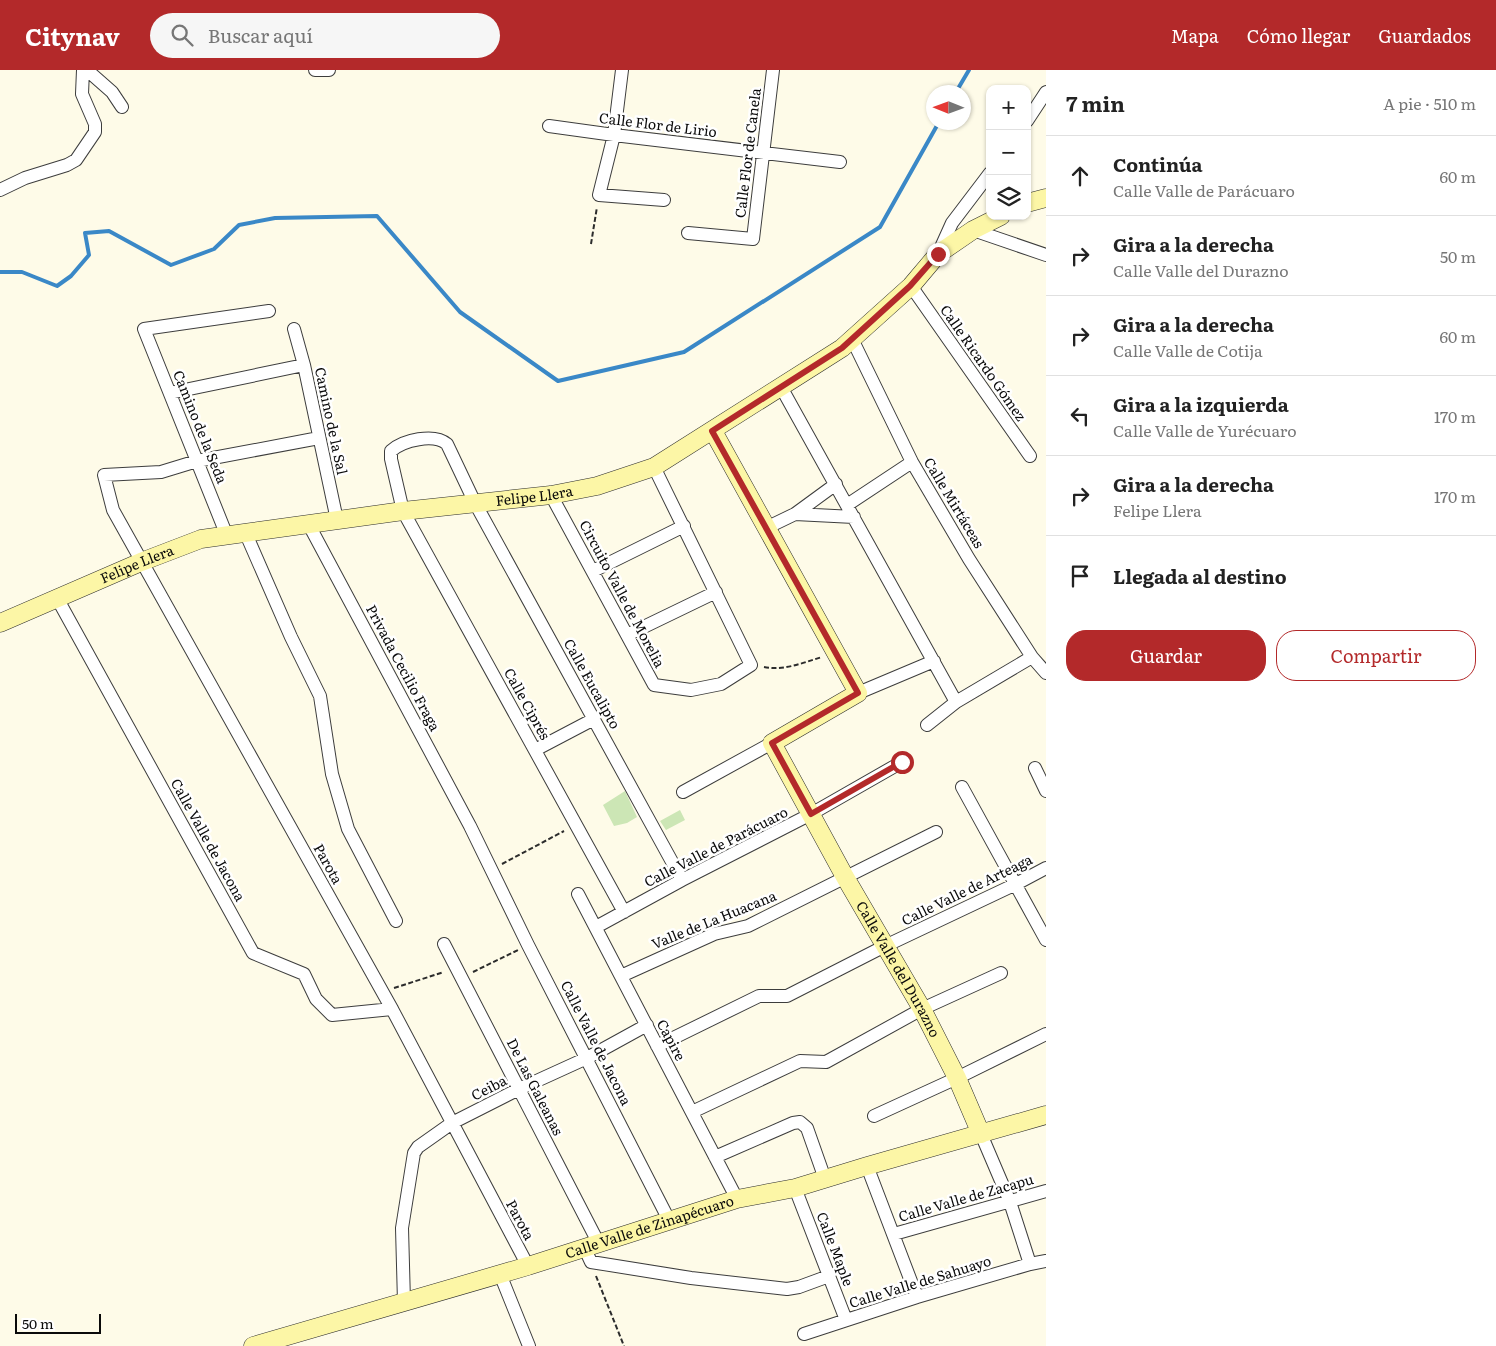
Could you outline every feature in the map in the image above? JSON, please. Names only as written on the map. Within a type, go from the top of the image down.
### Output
[{"type":"street","points":[[85,70],[112,92],[122,107]]},
{"type":"street","points":[[0,190],[25,178],[67,165],[76,160],[95,132],[95,124],[82,94],[85,70]]},
{"type":"street","points":[[315,70],[328,70]]},
{"type":"street","points":[[622,70],[614,135],[599,195],[664,200]]},
{"type":"street","name":"Calle Flor de Canela","points":[[688,233],[753,239],[773,70]]},
{"type":"street","points":[[1031,115],[1046,92]]},
{"type":"street","name":"Calle Flor de Lirio","points":[[549,126],[840,162]]},
{"type":"street","points":[[938,254],[952,223],[988,175]]},
{"type":"street","points":[[1031,202],[1046,198]]},
{"type":"street","name":"Felipe Llera","points":[[0,623],[141,562],[201,539],[403,511],[551,495],[597,486],[654,467],[842,348],[910,286],[938,254],[973,230],[993,220]]},
{"type":"street","points":[[973,230],[1046,255]]},
{"type":"street","name":"Calle Ricardo Gómez","points":[[910,286],[1030,456]]},
{"type":"street","name":"Camino de la Seda","points":[[227,536],[144,329],[269,310]]},
{"type":"street","name":"Camino de la Sal","points":[[294,329],[304,365],[337,520]]},
{"type":"street","name":"Calle Mirtáceas","points":[[852,339],[912,462],[969,558],[1032,657],[1046,673]]},
{"type":"street","points":[[170,393],[304,365]]},
{"type":"street","points":[[781,387],[956,702]]},
{"type":"street","points":[[712,431],[858,693]]},
{"type":"street","points":[[197,461],[319,438]]},
{"type":"street","name":"Calle Eucalipto","points":[[403,511],[390,459],[391,451],[396,446],[417,439],[442,440],[447,444],[475,503],[682,880]]},
{"type":"street","name":"Parota","points":[[197,461],[161,472],[104,475],[113,510],[392,1009],[528,1266]]},
{"type":"street","points":[[847,505],[912,462]]},
{"type":"street","points":[[654,467],[751,665]]},
{"type":"street","points":[[766,528],[795,514],[836,484]]},
{"type":"street","name":"Circuito Valle de Morelia","points":[[551,495],[654,684],[691,690],[721,684],[751,665]]},
{"type":"street","name":"Calle Ciprés","points":[[403,511],[624,912]]},
{"type":"street","points":[[795,514],[854,517]]},
{"type":"street","name":"Privada Cecilio Fraga","points":[[309,525],[470,826],[491,870]]},
{"type":"street","points":[[592,571],[684,526]]},
{"type":"street","points":[[246,534],[291,637],[320,696],[332,774],[348,829],[396,922]]},
{"type":"street","points":[[627,635],[716,592]]},
{"type":"street","name":"Calle Valle de Jacona","points":[[57,598],[252,952],[304,974],[316,999],[332,1015],[392,1009]]},
{"type":"street","points":[[927,725],[956,702],[1032,657]]},
{"type":"street","points":[[682,792],[858,693],[934,661]]},
{"type":"street","points":[[535,750],[594,719]]},
{"type":"street","name":"Calle Valle del Durazno","points":[[772,743],[845,878],[922,1009],[957,1078],[1010,1202],[1030,1264]]},
{"type":"street","name":"Calle Valle de Parácuaro","points":[[596,927],[682,880],[811,814],[902,762]]},
{"type":"street","points":[[1035,768],[1046,790]]},
{"type":"street","points":[[962,787],[1046,940]]},
{"type":"street","name":"Valle de La Huacana","points":[[621,976],[714,934],[748,926],[936,832]]},
{"type":"street","name":"Calle Valle de Arteaga","points":[[657,1046],[759,996],[787,996],[885,946],[1046,869]]},
{"type":"street","name":"Calle Valle de Jacona","points":[[491,870],[670,1222]]},
{"type":"street","name":"Capire","points":[[578,894],[737,1199]]},
{"type":"street","name":"De Las Galeanas","points":[[444,944],[519,1089],[592,1252]]},
{"type":"street","points":[[692,1112],[800,1061],[826,1062],[922,1009],[1001,973]]},
{"type":"street","name":"Ceiba","points":[[404,1302],[402,1228],[414,1153],[418,1147],[452,1123],[519,1089],[587,1058],[647,1025]]},
{"type":"street","points":[[874,1116],[1046,1034]]},
{"type":"street","name":"Calle Valle de Zinapécuaro","points":[[253,1346],[274,1343],[404,1302],[528,1266],[592,1252],[737,1199],[795,1188],[1046,1115]]},
{"type":"street","points":[[715,1157],[792,1123],[800,1122],[807,1128],[825,1178]]},
{"type":"street","points":[[867,1166],[917,1297]]},
{"type":"street","name":"Calle Maple","points":[[795,1188],[846,1320]]},
{"type":"street","name":"Calle Valle de Zacapu","points":[[894,1234],[1046,1191]]},
{"type":"street","points":[[592,1252],[691,1278],[787,1289],[799,1288],[829,1276]]},
{"type":"street","name":"Calle Valle de Sahuayo","points":[[804,1334],[917,1297],[1046,1261]]},
{"type":"street","points":[[500,1274],[529,1346]]},
{"type":"path","points":[[591,244],[599,195]]},
{"type":"path","points":[[751,665],[773,669],[790,667],[836,653]]},
{"type":"path","points":[[491,870],[576,824]]},
{"type":"path","points":[[382,992],[459,973],[528,945]]},
{"type":"path","points":[[592,1252],[624,1346]]},
{"type":"green space","points":[[625,791],[637,817],[627,823],[614,826],[603,805]]},
{"type":"green space","points":[[680,810],[685,820],[666,830],[660,821]]},
{"type":"waterway","points":[[960,85],[969,70]]},
{"type":"waterway","points":[[0,272],[22,272],[57,286],[71,276],[89,255],[85,233],[109,231],[171,265],[214,249],[239,225],[275,218],[377,216],[460,312],[558,381],[684,352],[880,227],[935,130]]},
{"type":"route","points":[[902,762],[811,814],[772,743],[858,693],[712,431],[842,348],[910,286],[938,254]]}]
